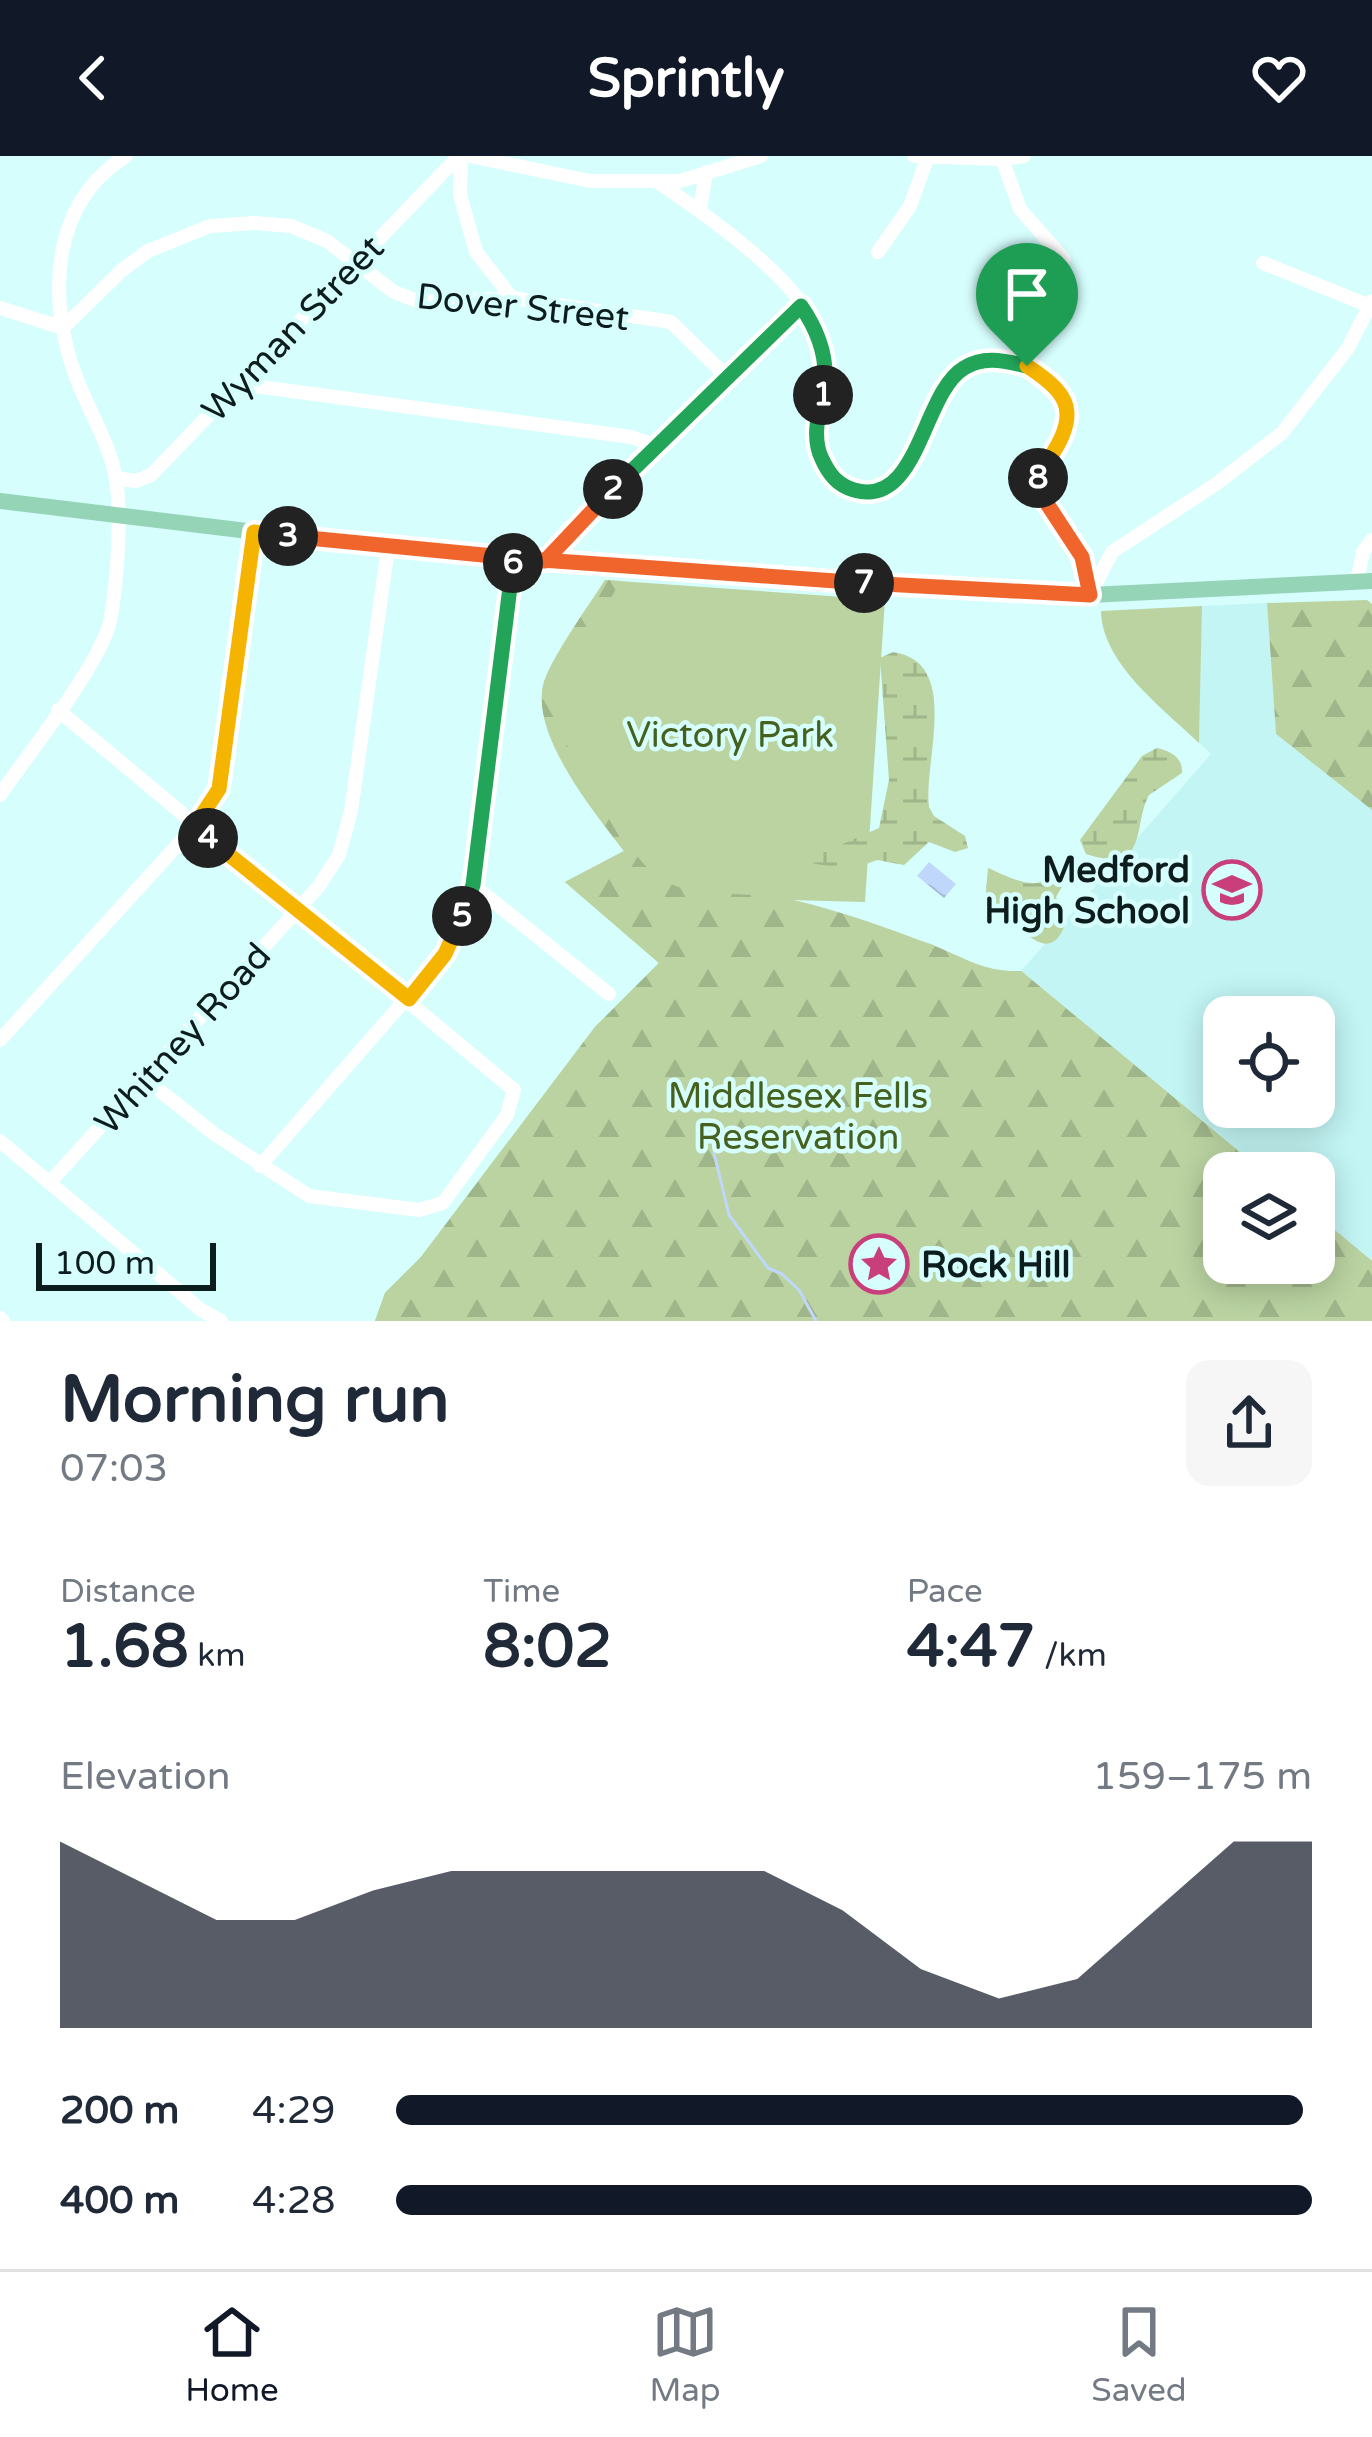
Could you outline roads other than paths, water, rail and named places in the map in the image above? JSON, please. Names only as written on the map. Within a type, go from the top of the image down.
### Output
[{"type":"main road","points":[[0,501],[388,548],[927,588],[1090,595],[1365,581]]},
{"type":"street","points":[[0,795],[109,628],[116,478],[74,372],[63,328],[59,264],[68,226],[96,179],[126,156]]},
{"type":"street","points":[[512,298],[476,252],[460,195],[463,156],[590,182],[680,181],[761,156]]},
{"type":"street","name":"Wyman Street","points":[[116,478],[136,481],[151,475],[463,156]]},
{"type":"street","points":[[878,252],[910,206],[924,157],[1024,156]]},
{"type":"street","points":[[1002,159],[1020,209],[1064,259]]},
{"type":"street","points":[[700,211],[706,172]]},
{"type":"street","points":[[656,181],[770,269],[818,331],[825,384],[817,419],[818,450],[840,485],[860,492],[883,489],[906,468],[948,382],[965,367],[993,358],[1027,366],[1057,386],[1068,405],[1064,430],[1038,472],[1038,490],[1082,557],[1090,595]]},
{"type":"street","name":"Dover Street","points":[[63,328],[148,251],[210,226],[254,223],[291,226],[326,241],[394,292],[421,302],[512,298],[671,322],[727,377]]},
{"type":"street","points":[[1090,595],[1112,552],[1216,484],[1282,433],[1348,348],[1371,303],[1262,263]]},
{"type":"street","points":[[545,561],[654,445],[801,306]]},
{"type":"street","points":[[0,308],[63,328]]},
{"type":"street","points":[[239,384],[632,437],[654,445]]},
{"type":"street","points":[[0,1040],[194,827],[219,789],[254,532]]},
{"type":"street","points":[[1365,581],[1364,552],[1372,540]]},
{"type":"street","name":"Whitney Road","points":[[51,1181],[319,886],[339,855],[351,812],[388,548]]},
{"type":"street","points":[[260,1166],[445,954],[473,885],[514,558]]},
{"type":"street","points":[[58,710],[514,1090],[507,1114],[443,1203],[418,1210],[309,1196],[260,1166],[144,1078]]},
{"type":"street","points":[[0,764],[15,773]]},
{"type":"street","points":[[473,885],[609,994]]},
{"type":"street","points":[[0,1142],[201,1310],[221,1321]]},
{"type":"water","points":[[929,862],[956,884],[944,898],[917,876]]},
{"type":"waterway","points":[[714,1153],[729,1215],[768,1268],[799,1290],[816,1321]]},
{"type":"place","name":"Medford High School","points":[[1232,890]]},
{"type":"place","name":"Rock Hill","points":[[879,1264]]},
{"type":"park label","name":"Victory Park","points":[[730,734]]},
{"type":"park label","name":"Middlesex Fells Reservation","points":[[798,1116]]}]
